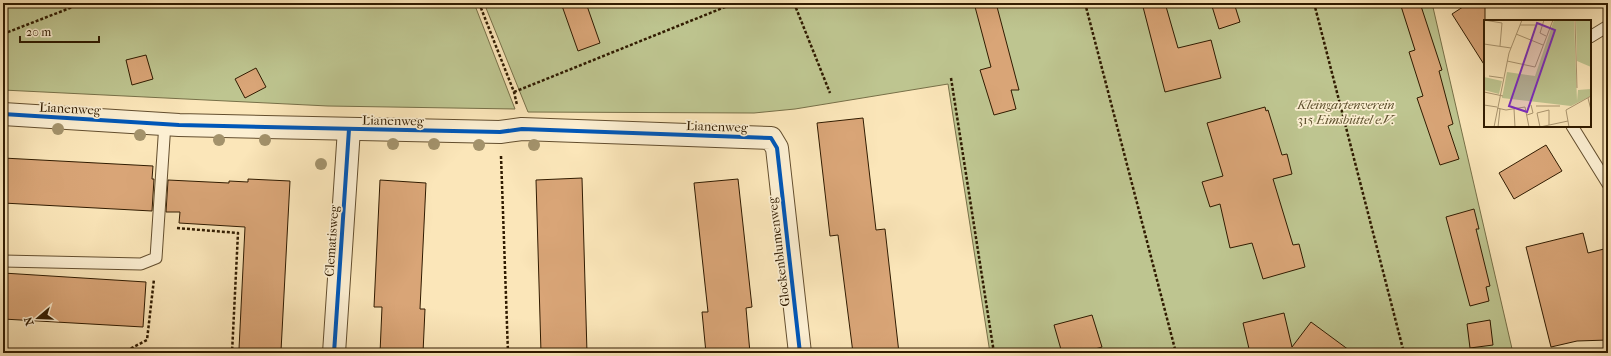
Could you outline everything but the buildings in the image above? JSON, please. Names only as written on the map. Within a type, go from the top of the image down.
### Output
[{"type":"street","name":"Lianenweg","points":[[3,114],[164,123],[349,129],[500,132],[522,129],[771,138],[776,148]]},
{"type":"street","name":"Clematisweg","points":[[334,353],[349,129]]},
{"type":"street","name":"Glockenblumenweg","points":[[776,148],[800,353]]},
{"type":"lane","points":[[1591,35],[1608,26]]},
{"type":"lane","points":[[3,261],[141,264],[156,258],[164,123]]},
{"type":"lane","points":[[1573,127],[1608,184]]},
{"type":"path","points":[[3,34],[83,3]]},
{"type":"path","points":[[479,3],[514,92],[522,129]]},
{"type":"path","points":[[514,92],[736,3]]},
{"type":"path","points":[[794,3],[830,92]]},
{"type":"path","points":[[1085,3],[1176,353]]},
{"type":"path","points":[[1314,3],[1404,353]]},
{"type":"path","points":[[951,78],[994,353]]},
{"type":"path","points":[[500,132],[508,353]]},
{"type":"path","points":[[171,227],[238,233],[232,353]]},
{"type":"path","points":[[122,353],[147,340],[156,258]]},
{"type":"green space","points":[[3,3],[474,3],[515,109],[328,106],[3,90]]},
{"type":"green space","name":"Kleingartenverein 315 Eimsbüttel e.V.","points":[[484,3],[1432,3],[1513,353],[990,353],[948,84],[795,109],[754,113],[528,112]]},
{"type":"cycle path","points":[[3,114],[179,125],[500,132],[522,129],[771,138],[777,148],[800,353]]},
{"type":"cycle path","points":[[334,353],[349,129]]}]
